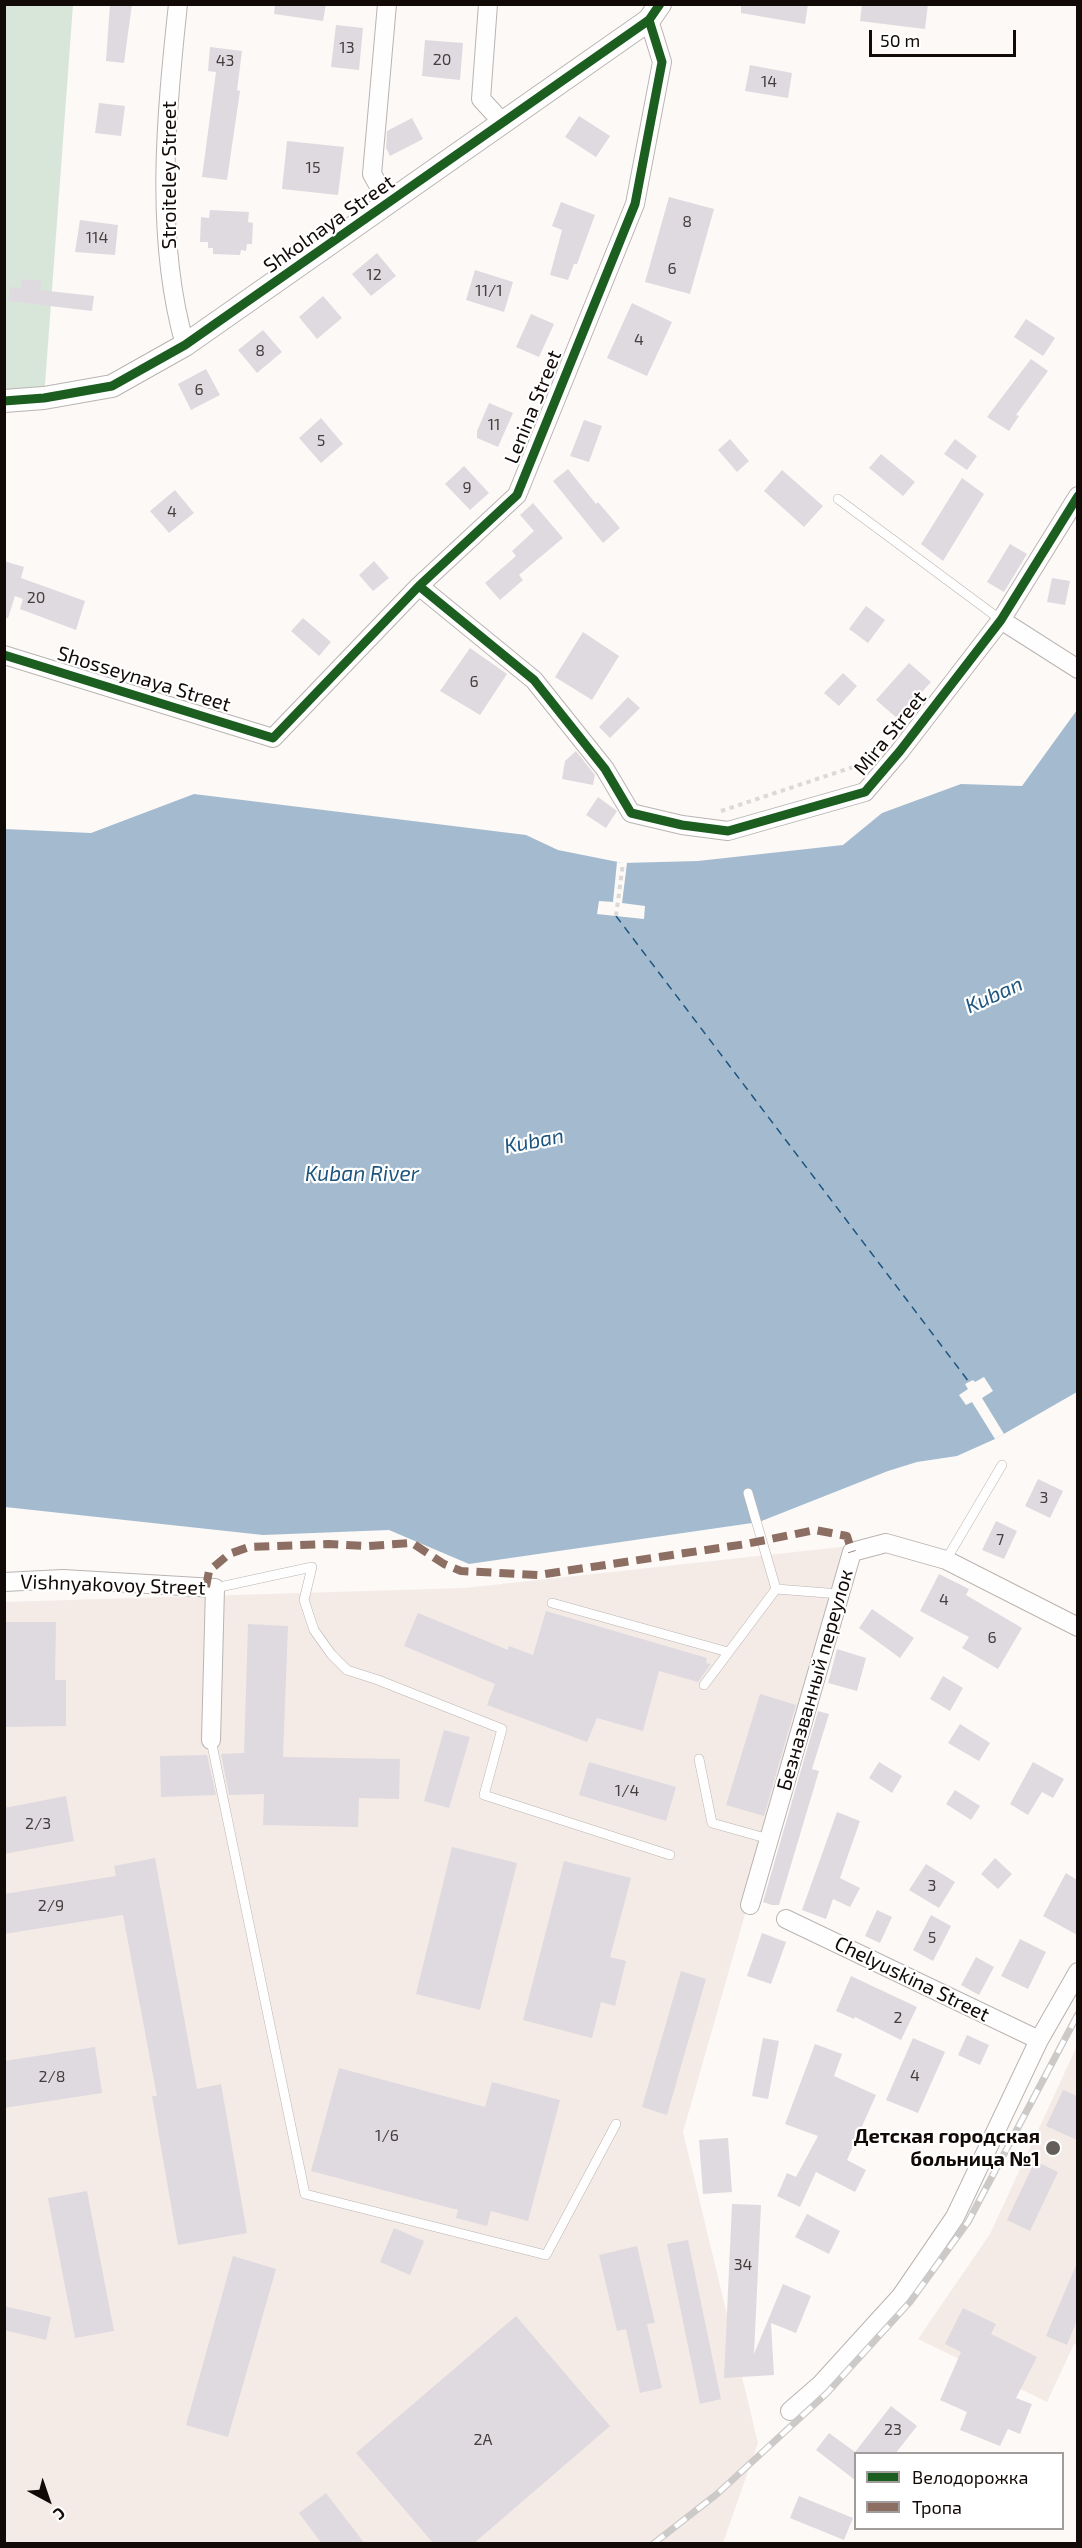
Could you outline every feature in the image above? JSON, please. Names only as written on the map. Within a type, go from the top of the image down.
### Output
[{"type":"street","name":"Stroiteley Street","points":[[178,4],[169,84],[165,225],[175,311],[185,345]]},
{"type":"street","points":[[387,4],[372,174],[389,204]]},
{"type":"street","points":[[488,4],[481,99],[503,123]]},
{"type":"street","name":"Shkolnaya Street","points":[[4,401],[44,398],[112,386],[185,345],[389,204],[654,12]]},
{"type":"street","name":"Lenina Street","points":[[273,738],[419,586],[517,495],[634,204],[662,62],[654,12]]},
{"type":"street","name":"Mira Street","points":[[419,586],[534,680],[605,769],[631,813],[682,825],[728,831],[865,792],[900,751],[1001,620],[1077,496]]},
{"type":"street","points":[[1001,620],[1077,669]]},
{"type":"street","name":"Shosseynaya Street","points":[[4,654],[273,738]]},
{"type":"street","name":"Безназванный переулок","points":[[750,1905],[852,1552],[886,1543],[946,1560],[1077,1628]]},
{"type":"street","name":"Vishnyakovoy Street","points":[[4,1582],[63,1580],[215,1588],[211,1740]]},
{"type":"street","name":"Chelyuskina Street","points":[[786,1919],[1039,2040]]},
{"type":"street","points":[[790,2410],[821,2384],[901,2296],[955,2217],[1039,2040],[1077,1972]]},
{"type":"lane","points":[[838,499],[1001,620]]},
{"type":"lane","points":[[946,1560],[1002,1465]]},
{"type":"lane","points":[[748,1493],[776,1589]]},
{"type":"lane","points":[[215,1588],[312,1567],[304,1600],[314,1630],[331,1654],[347,1670],[502,1729],[484,1795],[670,1855]]},
{"type":"lane","points":[[776,1589],[840,1594]]},
{"type":"lane","points":[[704,1685],[776,1589]]},
{"type":"lane","points":[[552,1603],[728,1652]]},
{"type":"lane","points":[[211,1740],[305,2194],[546,2255],[616,2124]]},
{"type":"lane","points":[[699,1759],[712,1823],[769,1839]]},
{"type":"path","points":[[714,814],[867,762]]},
{"type":"path","points":[[615,916],[623,863]]},
{"type":"shaded area","points":[[850,1546],[683,2132],[758,2443],[723,2543],[5,2543],[4,1602],[465,1588]]},
{"type":"shaded area","name":"Детская городская больница №1","points":[[1077,2046],[1077,2345],[1074,2344],[1047,2402],[918,2339],[990,2234]]},
{"type":"green space","points":[[5,5],[73,5],[44,398],[5,401]]},
{"type":"water","name":"Kuban River","points":[[1077,710],[1077,1392],[995,1439],[957,1456],[917,1462],[888,1471],[759,1522],[469,1564],[389,1530],[263,1535],[5,1507],[5,829],[91,833],[194,794],[526,835],[558,850],[623,863],[698,861],[843,845],[882,813],[961,784],[1022,786]]},
{"type":"pier","points":[[617,862],[627,863],[622,903],[645,906],[644,919],[597,914],[599,901],[613,902]]},
{"type":"pier","points":[[984,1377],[993,1391],[982,1398],[1004,1434],[995,1439],[972,1402],[966,1405],[959,1395],[968,1389],[965,1384]]},
{"type":"building","points":[[110,4],[132,4],[124,63],[106,61]]},
{"type":"building","points":[[275,4],[326,4],[323,21],[274,14]]},
{"type":"building","points":[[741,4],[808,4],[805,24],[741,13]]},
{"type":"building","points":[[862,4],[928,4],[925,29],[860,21]]},
{"type":"building","points":[[336,25],[363,28],[359,70],[331,67]]},
{"type":"building","points":[[425,40],[463,43],[460,80],[422,76]]},
{"type":"building","points":[[210,47],[242,51],[237,90],[240,91],[227,180],[202,177],[216,72],[208,71]]},
{"type":"building","points":[[750,65],[792,73],[788,98],[745,91]]},
{"type":"building","points":[[99,103],[125,106],[121,136],[95,133]]},
{"type":"building","points":[[579,116],[610,136],[596,157],[565,137]]},
{"type":"building","points":[[412,118],[423,139],[390,156],[386,148],[387,131]]},
{"type":"building","points":[[287,141],[344,147],[338,195],[282,189]]},
{"type":"building","points":[[669,197],[714,209],[690,294],[645,282]]},
{"type":"building","points":[[561,202],[595,215],[577,264],[574,264],[568,280],[550,275],[562,230],[552,226]]},
{"type":"building","points":[[210,210],[249,212],[248,222],[253,223],[252,244],[247,244],[246,251],[241,250],[240,255],[213,254],[213,248],[208,248],[208,242],[200,242],[201,217],[209,218]]},
{"type":"building","points":[[80,220],[118,225],[115,255],[75,252]]},
{"type":"building","points":[[377,253],[396,276],[371,296],[352,274]]},
{"type":"building","points":[[475,270],[513,282],[504,312],[466,300]]},
{"type":"building","points":[[22,279],[42,281],[40,290],[94,296],[92,311],[8,301],[10,287],[21,288]]},
{"type":"building","points":[[323,296],[342,318],[317,339],[299,317]]},
{"type":"building","points":[[632,303],[672,322],[647,376],[607,358]]},
{"type":"building","points":[[531,314],[554,324],[539,357],[516,347]]},
{"type":"building","points":[[1026,319],[1055,338],[1043,356],[1014,337]]},
{"type":"building","points":[[263,330],[282,352],[257,373],[238,350]]},
{"type":"building","points":[[1031,359],[1048,371],[1016,415],[1019,416],[1009,431],[987,417]]},
{"type":"building","points":[[206,369],[220,395],[191,410],[178,384]]},
{"type":"building","points":[[489,403],[513,413],[498,447],[477,438],[477,431]]},
{"type":"building","points":[[321,418],[343,444],[321,463],[299,438]]},
{"type":"building","points":[[584,420],[602,426],[589,462],[570,456]]},
{"type":"building","points":[[730,439],[749,461],[737,472],[718,450]]},
{"type":"building","points":[[955,439],[977,456],[967,470],[944,454]]},
{"type":"building","points":[[881,454],[915,482],[903,496],[869,468]]},
{"type":"building","points":[[464,466],[489,493],[470,510],[445,484]]},
{"type":"building","points":[[568,469],[596,504],[598,502],[620,528],[603,543],[553,481]]},
{"type":"building","points":[[782,470],[823,506],[804,527],[764,491]]},
{"type":"building","points":[[962,478],[984,494],[943,561],[921,544]]},
{"type":"building","points":[[175,490],[194,513],[169,533],[150,511]]},
{"type":"building","points":[[533,503],[563,538],[519,575],[523,580],[500,600],[485,583],[516,556],[512,551],[534,531],[520,515]]},
{"type":"building","points":[[1010,544],[1027,554],[1004,592],[987,582]]},
{"type":"building","points":[[4,561],[24,567],[21,578],[85,601],[76,630],[20,609],[23,599],[15,596],[8,618],[4,618]]},
{"type":"building","points":[[374,561],[389,578],[373,591],[359,575]]},
{"type":"building","points":[[1052,578],[1070,581],[1065,605],[1047,602]]},
{"type":"building","points":[[866,606],[885,620],[868,643],[849,629]]},
{"type":"building","points":[[303,618],[331,642],[319,656],[291,631]]},
{"type":"building","points":[[583,632],[619,656],[592,700],[555,677]]},
{"type":"building","points":[[470,648],[507,674],[480,715],[440,691]]},
{"type":"building","points":[[909,663],[931,682],[898,719],[876,700]]},
{"type":"building","points":[[843,673],[857,686],[839,706],[824,693]]},
{"type":"building","points":[[628,697],[640,708],[610,738],[599,727]]},
{"type":"building","points":[[576,751],[595,775],[593,785],[562,779],[565,761]]},
{"type":"building","points":[[598,797],[617,811],[606,828],[586,815]]},
{"type":"building","points":[[1038,1479],[1063,1491],[1050,1518],[1025,1506]]},
{"type":"building","points":[[996,1521],[1017,1531],[1004,1559],[982,1550]]},
{"type":"building","points":[[939,1574],[969,1589],[966,1595],[1022,1628],[998,1669],[962,1648],[969,1637],[920,1611]]},
{"type":"building","points":[[872,1609],[914,1638],[900,1658],[859,1628]]},
{"type":"building","points":[[546,1611],[707,1658],[706,1663],[711,1664],[698,1682],[659,1671],[643,1731],[597,1718],[587,1742],[487,1705],[495,1684],[404,1646],[418,1613],[508,1650],[509,1646],[533,1655]]},
{"type":"building","points":[[4,1622],[56,1622],[55,1680],[66,1680],[66,1726],[4,1727]]},
{"type":"building","points":[[248,1624],[288,1626],[283,1757],[400,1759],[399,1799],[359,1798],[358,1827],[263,1825],[264,1794],[229,1795],[221,1754],[244,1753]]},
{"type":"building","points":[[837,1649],[866,1658],[857,1691],[828,1683]]},
{"type":"building","points":[[943,1676],[963,1688],[950,1711],[930,1699]]},
{"type":"building","points":[[760,1694],[796,1705],[764,1816],[726,1805]]},
{"type":"building","points":[[818,1711],[829,1714],[812,1769],[819,1771],[779,1905],[772,1905],[763,1902]]},
{"type":"building","points":[[960,1724],[990,1743],[979,1761],[948,1743]]},
{"type":"building","points":[[444,1730],[470,1737],[449,1808],[424,1801]]},
{"type":"building","points":[[207,1755],[216,1795],[161,1797],[160,1756]]},
{"type":"building","points":[[589,1762],[676,1787],[666,1821],[579,1795]]},
{"type":"building","points":[[879,1762],[902,1776],[892,1793],[869,1778]]},
{"type":"building","points":[[1033,1762],[1064,1779],[1053,1798],[1042,1792],[1028,1815],[1010,1804]]},
{"type":"building","points":[[955,1790],[980,1806],[971,1820],[946,1804]]},
{"type":"building","points":[[66,1796],[74,1841],[4,1854],[4,1808]]},
{"type":"building","points":[[837,1812],[860,1821],[840,1878],[860,1888],[850,1907],[833,1899],[826,1919],[802,1910]]},
{"type":"building","points":[[452,1847],[517,1863],[480,2010],[416,1994]]},
{"type":"building","points":[[155,1858],[197,2089],[221,2084],[247,2233],[178,2245],[152,2096],[157,2096],[123,1915],[4,1934],[4,1894],[116,1876],[114,1866]]},
{"type":"building","points":[[995,1858],[1012,1874],[998,1889],[981,1874]]},
{"type":"building","points":[[564,1861],[631,1878],[610,1957],[626,1961],[615,2006],[601,2002],[592,2038],[523,2020]]},
{"type":"building","points":[[926,1864],[955,1882],[939,1908],[909,1890]]},
{"type":"building","points":[[1066,1873],[1077,1880],[1077,1935],[1043,1916]]},
{"type":"building","points":[[877,1910],[892,1917],[880,1943],[865,1936]]},
{"type":"building","points":[[931,1915],[951,1926],[933,1961],[913,1950]]},
{"type":"building","points":[[762,1933],[786,1942],[771,1984],[747,1976]]},
{"type":"building","points":[[1020,1939],[1046,1952],[1028,1989],[1001,1976]]},
{"type":"building","points":[[976,1957],[994,1967],[979,1995],[961,1985]]},
{"type":"building","points":[[681,1971],[706,1979],[667,2115],[642,2107]]},
{"type":"building","points":[[851,1976],[917,2007],[901,2040],[855,2017],[854,2019],[836,2011]]},
{"type":"building","points":[[967,2035],[989,2045],[980,2065],[958,2055]]},
{"type":"building","points":[[763,2038],[779,2041],[768,2099],[752,2096]]},
{"type":"building","points":[[913,2038],[945,2052],[918,2113],[886,2100]]},
{"type":"building","points":[[815,2044],[842,2054],[834,2076],[876,2095],[847,2160],[866,2170],[855,2192],[816,2172],[800,2207],[777,2196],[787,2173],[796,2177],[818,2136],[785,2124]]},
{"type":"building","points":[[95,2047],[102,2093],[4,2108],[4,2061]]},
{"type":"building","points":[[339,2068],[485,2107],[492,2082],[560,2100],[528,2221],[491,2211],[487,2226],[456,2218],[458,2210],[311,2171]]},
{"type":"building","points":[[1063,2090],[1077,2096],[1077,2140],[1046,2126]]},
{"type":"building","points":[[728,2138],[732,2192],[703,2194],[699,2140]]},
{"type":"building","points":[[1035,2161],[1058,2172],[1030,2231],[1007,2220]]},
{"type":"building","points":[[87,2191],[114,2331],[75,2338],[48,2198]]},
{"type":"building","points":[[732,2204],[761,2205],[754,2354],[783,2284],[811,2296],[796,2333],[771,2323],[774,2375],[724,2378]]},
{"type":"building","points":[[807,2214],[840,2231],[829,2254],[795,2237]]},
{"type":"building","points":[[394,2228],[424,2241],[410,2275],[380,2262]]},
{"type":"building","points":[[688,2240],[721,2399],[700,2404],[667,2244]]},
{"type":"building","points":[[637,2246],[655,2323],[647,2324],[662,2388],[640,2393],[626,2329],[617,2331],[599,2255]]},
{"type":"building","points":[[233,2256],[276,2269],[228,2437],[186,2425]]},
{"type":"building","points":[[1077,2263],[1077,2320],[1067,2345],[1046,2336]]},
{"type":"building","points":[[4,2306],[51,2317],[46,2340],[4,2330]]},
{"type":"building","points":[[963,2308],[996,2324],[991,2334],[1037,2357],[1016,2398],[1032,2404],[1020,2434],[1008,2429],[1000,2446],[960,2430],[967,2412],[940,2400],[961,2352],[945,2344]]},
{"type":"building","points":[[516,2316],[610,2426],[473,2544],[434,2544],[356,2453]]},
{"type":"building","points":[[891,2406],[917,2426],[897,2452],[855,2452]]},
{"type":"building","points":[[829,2433],[855,2452],[854,2479],[816,2450]]},
{"type":"building","points":[[326,2493],[365,2544],[322,2544],[299,2513]]},
{"type":"building","points":[[799,2496],[853,2518],[844,2540],[790,2518]]},
{"type":"ferry route","points":[[616,916],[969,1382]]},
{"type":"railway","points":[[653,2544],[717,2494],[827,2393],[910,2302],[968,2222],[1078,2014]]},
{"type":"marked path","points":[[206,1587],[209,1571],[229,1554],[249,1547],[329,1544],[368,1546],[412,1543],[444,1564],[461,1571],[538,1575],[746,1544],[815,1530],[847,1536],[852,1552]]},
{"type":"cycle path","points":[[4,401],[44,398],[112,386],[185,345],[649,20],[660,4]]},
{"type":"cycle path","points":[[4,655],[273,738],[419,586],[517,495],[635,204],[662,62],[649,20]]},
{"type":"cycle path","points":[[419,586],[534,680],[605,769],[631,813],[682,825],[728,831],[865,792],[900,751],[1001,620],[1078,496]]},
{"type":"place","name":"Детская городская больница №1","points":[[1053,2148]]},
{"type":"water label","name":"Kuban","points":[[994,995]]},
{"type":"water label","name":"Kuban","points":[[534,1141]]}]
